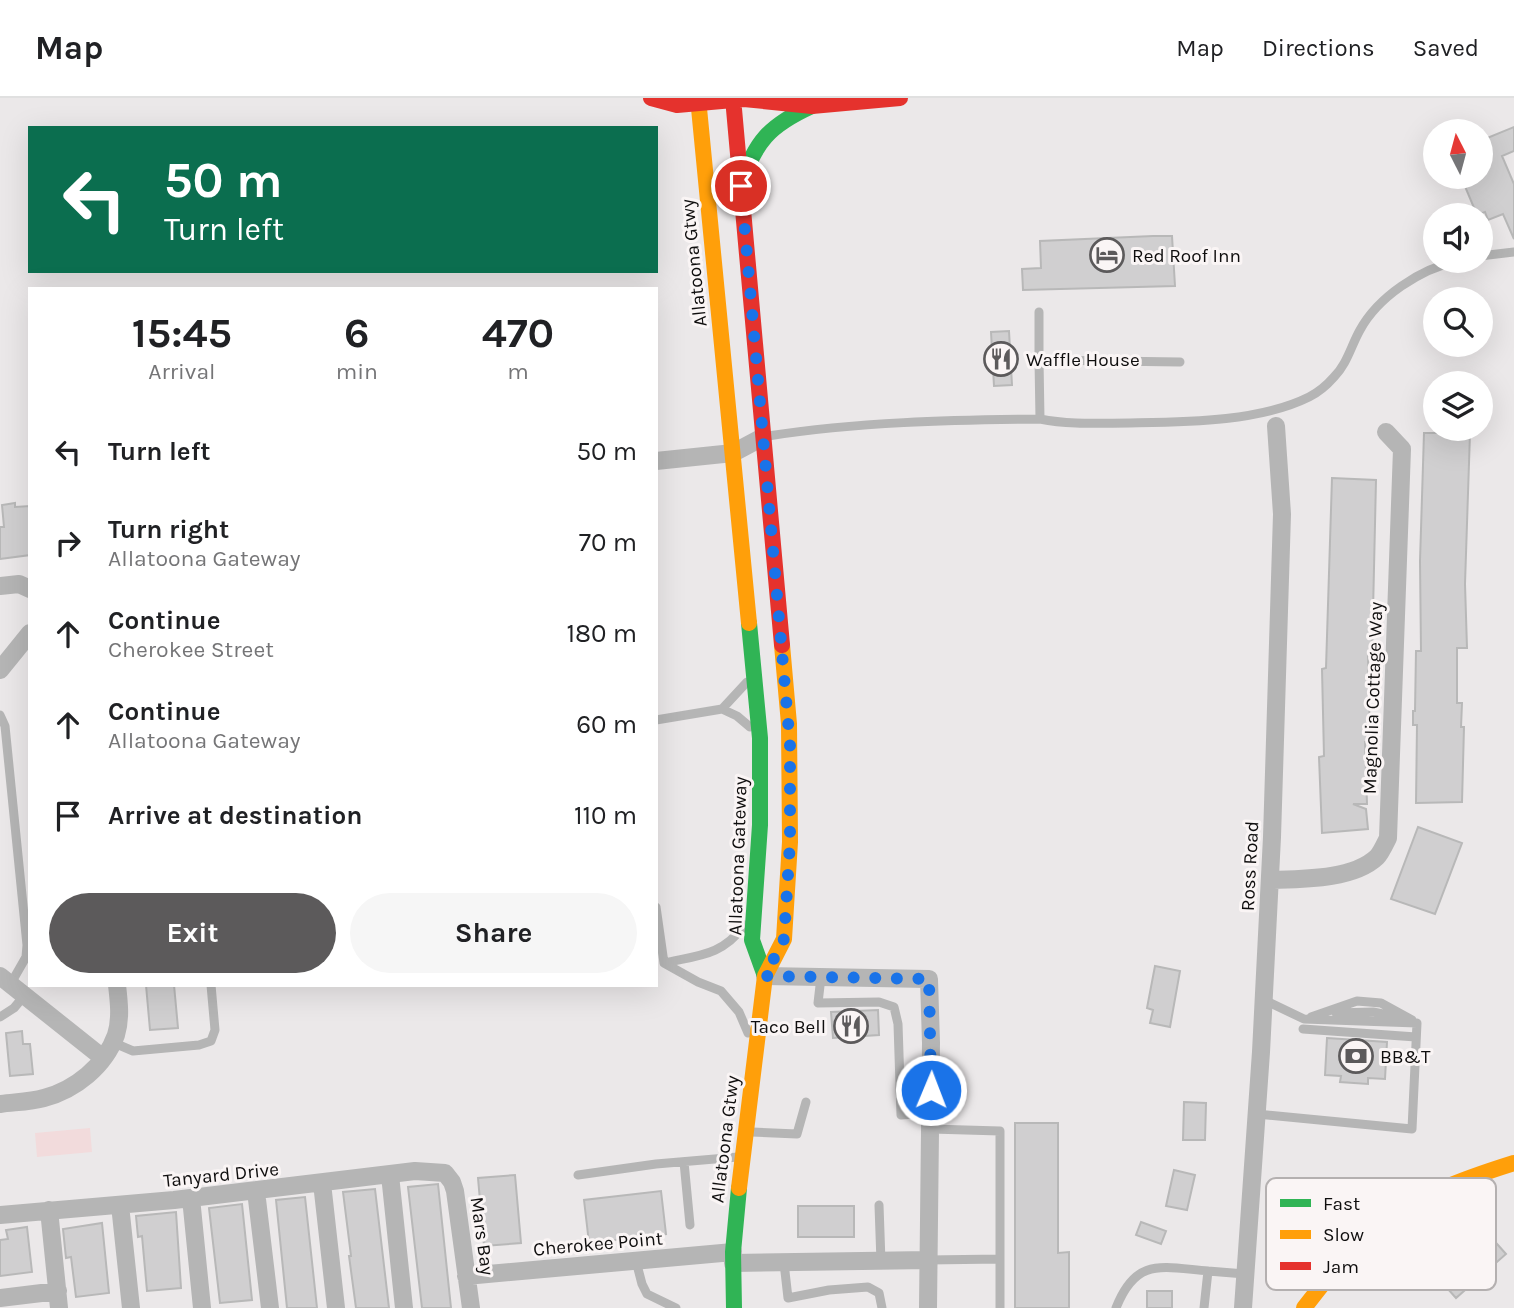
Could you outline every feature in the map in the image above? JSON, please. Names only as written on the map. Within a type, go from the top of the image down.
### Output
[{"type":"main road","points":[[650,98],[677,105],[733,99],[811,106],[900,98]]},
{"type":"main road","points":[[733,99],[789,724],[790,842],[784,939],[765,976]]},
{"type":"main road","name":"Allatoona Gtwy","points":[[698,101],[729,418]]},
{"type":"main road","points":[[741,186],[754,148],[762,137],[784,118],[811,106]]},
{"type":"main road","name":"Allatoona Gateway","points":[[729,418],[760,741],[760,825],[752,940],[765,976]]},
{"type":"main road","name":"Allatoona Gtwy","points":[[734,1308],[733,1257],[765,976]]},
{"type":"main road","points":[[1467,1178],[1514,1163]]},
{"type":"main road","points":[[1304,1308],[1319,1290]]},
{"type":"street","name":"Ross Road","points":[[1243,1308],[1270,880],[1282,514],[1276,426]]},
{"type":"street","name":"Magnolia Cottage Way","points":[[1270,880],[1315,878],[1353,872],[1377,857],[1388,838],[1402,449],[1386,432]]},
{"type":"street","points":[[658,461],[733,453],[763,437]]},
{"type":"street","points":[[0,586],[19,584],[28,588]]},
{"type":"street","points":[[0,670],[28,635]]},
{"type":"street","points":[[765,976],[929,979],[931,1121],[928,1308]]},
{"type":"street","points":[[11,986],[108,1050]]},
{"type":"street","points":[[0,1104],[41,1099],[79,1084],[108,1050],[120,1012],[117,987]]},
{"type":"street","name":"Tanyard Drive","points":[[0,1215],[191,1198],[430,1171],[445,1174]]},
{"type":"street","name":"Mars Bay","points":[[445,1174],[453,1182],[455,1191],[471,1308]]},
{"type":"street","points":[[390,1175],[404,1308]]},
{"type":"street","points":[[323,1183],[336,1308]]},
{"type":"street","points":[[256,1191],[270,1308]]},
{"type":"street","points":[[191,1198],[202,1308]]},
{"type":"street","points":[[120,1205],[131,1308]]},
{"type":"street","points":[[0,1298],[59,1299],[49,1210]]},
{"type":"street","name":"Cherokee Point","points":[[467,1276],[636,1261],[733,1257],[784,1263],[928,1260]]},
{"type":"lane","points":[[1493,254],[1514,252]]},
{"type":"lane","points":[[763,437],[824,427],[972,420],[1040,419],[1083,424],[1199,420],[1246,415],[1298,402],[1319,391],[1343,366],[1365,321],[1381,301],[1428,273]]},
{"type":"lane","points":[[1040,312],[1040,419]]},
{"type":"lane","points":[[1039,360],[1180,362]]},
{"type":"lane","points":[[658,720],[722,709],[742,689],[754,668]]},
{"type":"lane","points":[[722,709],[744,721],[760,741]]},
{"type":"lane","points":[[0,715],[5,726],[27,946],[26,957],[11,986],[14,1008],[0,1017]]},
{"type":"lane","points":[[664,963],[718,951],[736,937],[754,912]]},
{"type":"lane","points":[[658,921],[664,963]]},
{"type":"lane","points":[[664,963],[721,991],[739,1012],[756,1052]]},
{"type":"lane","points":[[821,977],[818,1003],[879,1002],[894,1007],[898,1024],[901,1115],[1000,1131],[1000,1308]]},
{"type":"lane","points":[[108,1050],[133,1051],[199,1045],[211,1041],[215,1030],[211,987]]},
{"type":"lane","points":[[1264,1000],[1303,1024],[1417,1030]]},
{"type":"lane","points":[[1303,1024],[1357,1001],[1381,1003],[1417,1030]]},
{"type":"lane","points":[[1303,1024],[1417,1030]]},
{"type":"lane","points":[[1257,1114],[1412,1129],[1417,1030]]},
{"type":"lane","points":[[746,1131],[797,1134],[806,1102]]},
{"type":"lane","points":[[578,1175],[743,1156]]},
{"type":"lane","points":[[684,1163],[690,1226]]},
{"type":"lane","points":[[879,1205],[881,1262]]},
{"type":"lane","points":[[928,1260],[1000,1259]]},
{"type":"lane","points":[[636,1261],[647,1294],[676,1308]]},
{"type":"lane","points":[[784,1263],[788,1298],[829,1290],[867,1287],[879,1293],[882,1308]]},
{"type":"lane","points":[[1116,1308],[1123,1289],[1133,1277],[1150,1269],[1245,1275]]},
{"type":"lane","points":[[1204,1308],[1208,1271]]},
{"type":"shaded area","points":[[90,1128],[92,1152],[37,1157],[35,1133]]},
{"type":"building","points":[[1514,127],[1514,151],[1502,156],[1514,184],[1514,239],[1503,214],[1493,218],[1493,203],[1472,203],[1466,189],[1493,189],[1493,136]]},
{"type":"building","name":"Red Roof Inn","points":[[1172,236],[1175,286],[1023,290],[1022,269],[1041,268],[1040,241]]},
{"type":"building","name":"Waffle House","points":[[1009,331],[1012,385],[994,386],[991,332]]},
{"type":"building","points":[[1424,441],[1470,441],[1465,584],[1467,648],[1457,648],[1457,703],[1462,703],[1461,727],[1464,727],[1462,802],[1416,803],[1417,725],[1413,725],[1413,711],[1416,651],[1421,651],[1420,561]]},
{"type":"building","points":[[1332,478],[1376,480],[1372,656],[1368,656],[1370,742],[1365,742],[1367,804],[1353,804],[1366,809],[1368,829],[1322,833],[1319,757],[1324,756],[1322,669],[1326,668]]},
{"type":"building","points":[[15,503],[15,507],[28,506],[28,555],[0,559],[0,527],[4,527],[2,505]]},
{"type":"building","points":[[1418,827],[1462,843],[1435,914],[1391,899]]},
{"type":"building","points":[[1155,966],[1180,971],[1170,1027],[1150,1023],[1153,1010],[1147,1008]]},
{"type":"building","points":[[146,987],[174,987],[178,1028],[150,1030]]},
{"type":"building","points":[[878,1010],[879,1035],[833,1038],[831,1012]]},
{"type":"building","points":[[22,1031],[23,1044],[30,1044],[33,1074],[10,1076],[6,1033]]},
{"type":"building","name":"BB&T","points":[[1327,1038],[1387,1042],[1385,1079],[1368,1078],[1368,1084],[1340,1082],[1341,1076],[1325,1075]]},
{"type":"building","points":[[1184,1102],[1206,1103],[1205,1140],[1183,1140]]},
{"type":"building","points":[[1015,1123],[1058,1123],[1058,1253],[1069,1252],[1069,1308],[1015,1308]]},
{"type":"building","points":[[1174,1170],[1195,1175],[1187,1210],[1166,1206]]},
{"type":"building","points":[[515,1175],[521,1243],[484,1246],[478,1178]]},
{"type":"building","points":[[438,1184],[451,1308],[422,1308],[408,1187]]},
{"type":"building","points":[[375,1189],[389,1308],[356,1308],[343,1192]]},
{"type":"building","points":[[661,1191],[666,1234],[589,1243],[584,1200]]},
{"type":"building","points":[[305,1197],[317,1308],[287,1308],[276,1200]]},
{"type":"building","points":[[242,1204],[252,1300],[220,1303],[209,1208]]},
{"type":"building","points":[[798,1206],[854,1206],[854,1237],[798,1237]]},
{"type":"building","points":[[176,1212],[181,1288],[147,1291],[142,1236],[138,1237],[136,1216]]},
{"type":"building","points":[[1141,1222],[1166,1231],[1161,1244],[1136,1235]]},
{"type":"building","points":[[102,1223],[109,1293],[76,1297],[71,1257],[66,1258],[63,1229]]},
{"type":"building","points":[[27,1227],[32,1272],[0,1276],[0,1240],[8,1239],[6,1230]]},
{"type":"building","points":[[1496,1243],[1506,1254],[1496,1263]]},
{"type":"building","points":[[1449,1290],[1465,1290],[1456,1298]]},
{"type":"building","points":[[1147,1291],[1172,1291],[1172,1308],[1147,1308]]},
{"type":"traffic: fast","points":[[741,186],[758,146],[785,120],[812,106]]},
{"type":"traffic: fast","points":[[749,623],[760,738],[760,825],[752,940],[765,976]]},
{"type":"traffic: fast","points":[[734,1308],[733,1252],[739,1188]]},
{"type":"traffic: slow","points":[[698,98],[749,623]]},
{"type":"traffic: slow","points":[[739,1188],[765,976],[784,939],[790,842],[789,724],[782,645]]},
{"type":"traffic: slow","points":[[1470,1178],[1514,1163]]},
{"type":"traffic: slow","points":[[1304,1308],[1318,1290]]},
{"type":"traffic: jam","points":[[651,98],[677,105],[744,99],[812,106],[900,98]]},
{"type":"traffic: jam","points":[[733,98],[782,645]]},
{"type":"place","name":"Red Roof Inn","points":[[1107,255]]},
{"type":"place","name":"Waffle House","points":[[1001,359]]},
{"type":"place","name":"Taco Bell","points":[[851,1026]]},
{"type":"place","name":"BB&T","points":[[1356,1056]]},
{"type":"route","points":[[741,186],[790,744],[790,842],[784,939],[765,976],[929,979],[931,1090]]}]
